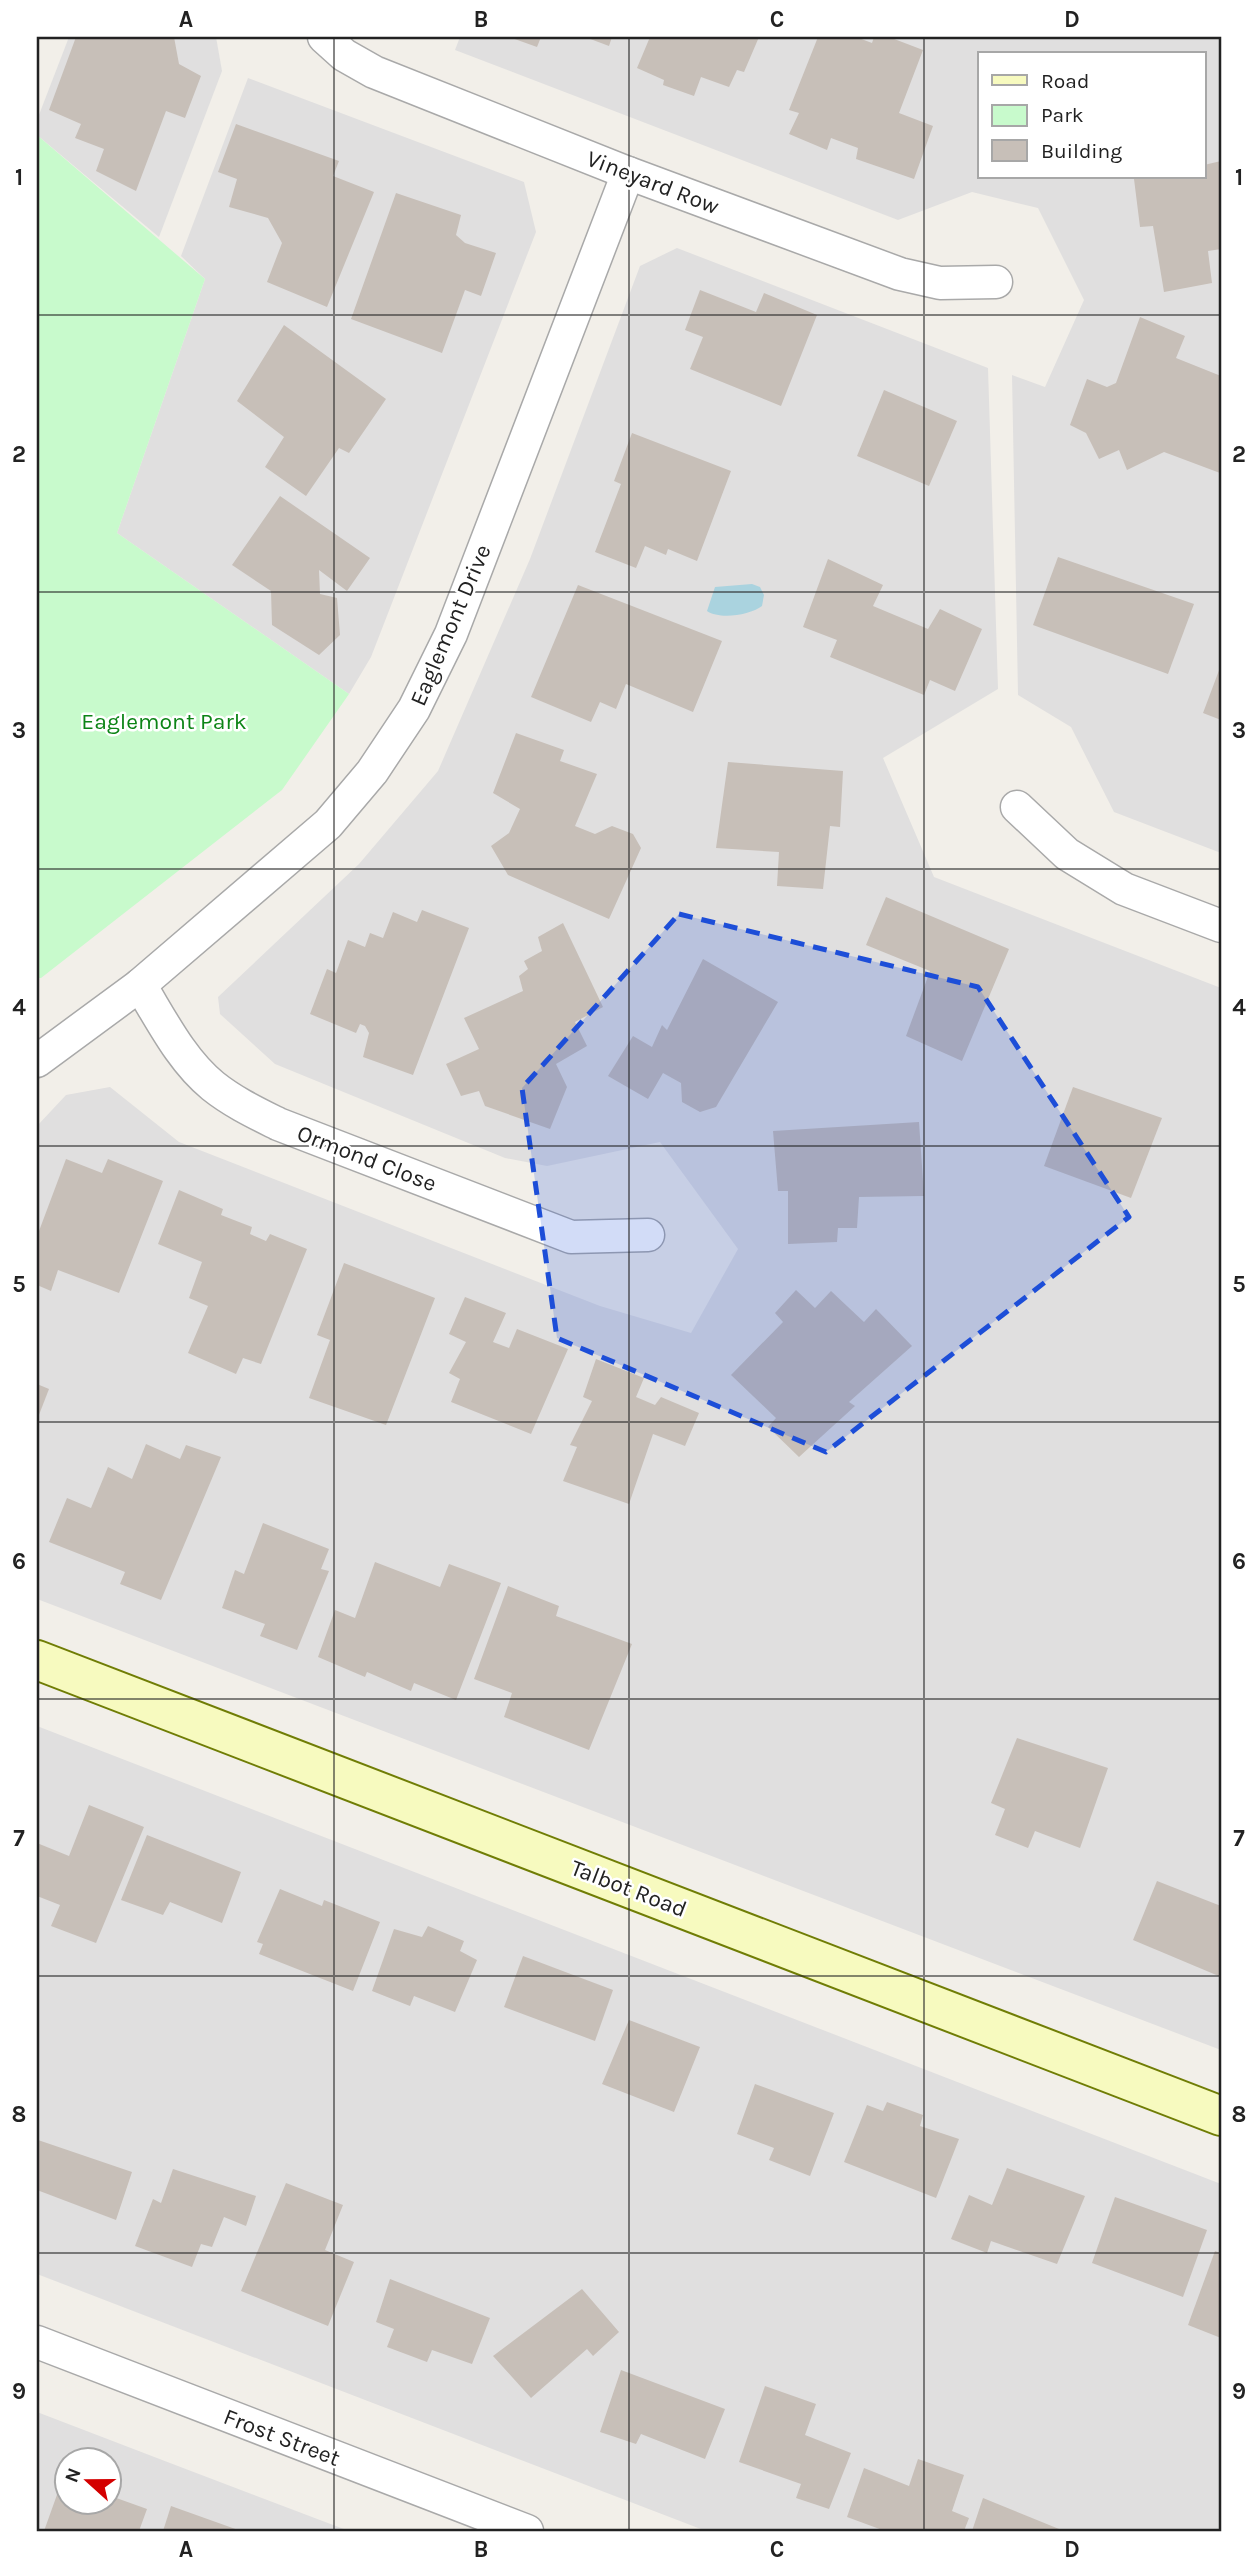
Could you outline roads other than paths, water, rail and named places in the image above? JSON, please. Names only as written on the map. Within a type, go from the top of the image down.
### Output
[{"type":"main road","name":"Talbot Road","points":[[37,1660],[1221,2116]]},
{"type":"street","name":"Vineyard Row","points":[[324,37],[344,55],[374,72],[628,173],[900,274],[940,283],[996,282]]},
{"type":"street","name":"Eaglemont Drive","points":[[37,1061],[140,985],[328,824],[372,772],[414,709],[451,634],[628,173]]},
{"type":"street","points":[[1017,807],[1067,854],[1125,889],[1221,926]]},
{"type":"street","name":"Ormond Close","points":[[140,985],[178,1046],[211,1084],[243,1106],[278,1124],[571,1237],[648,1236]]},
{"type":"street","name":"Frost Street","points":[[37,2342],[527,2531]]},
{"type":"water","points":[[752,584],[760,587],[764,595],[762,606],[757,609],[727,616],[707,611],[715,587]]},
{"type":"park label","name":"Eaglemont Park","points":[[164,721]]}]
